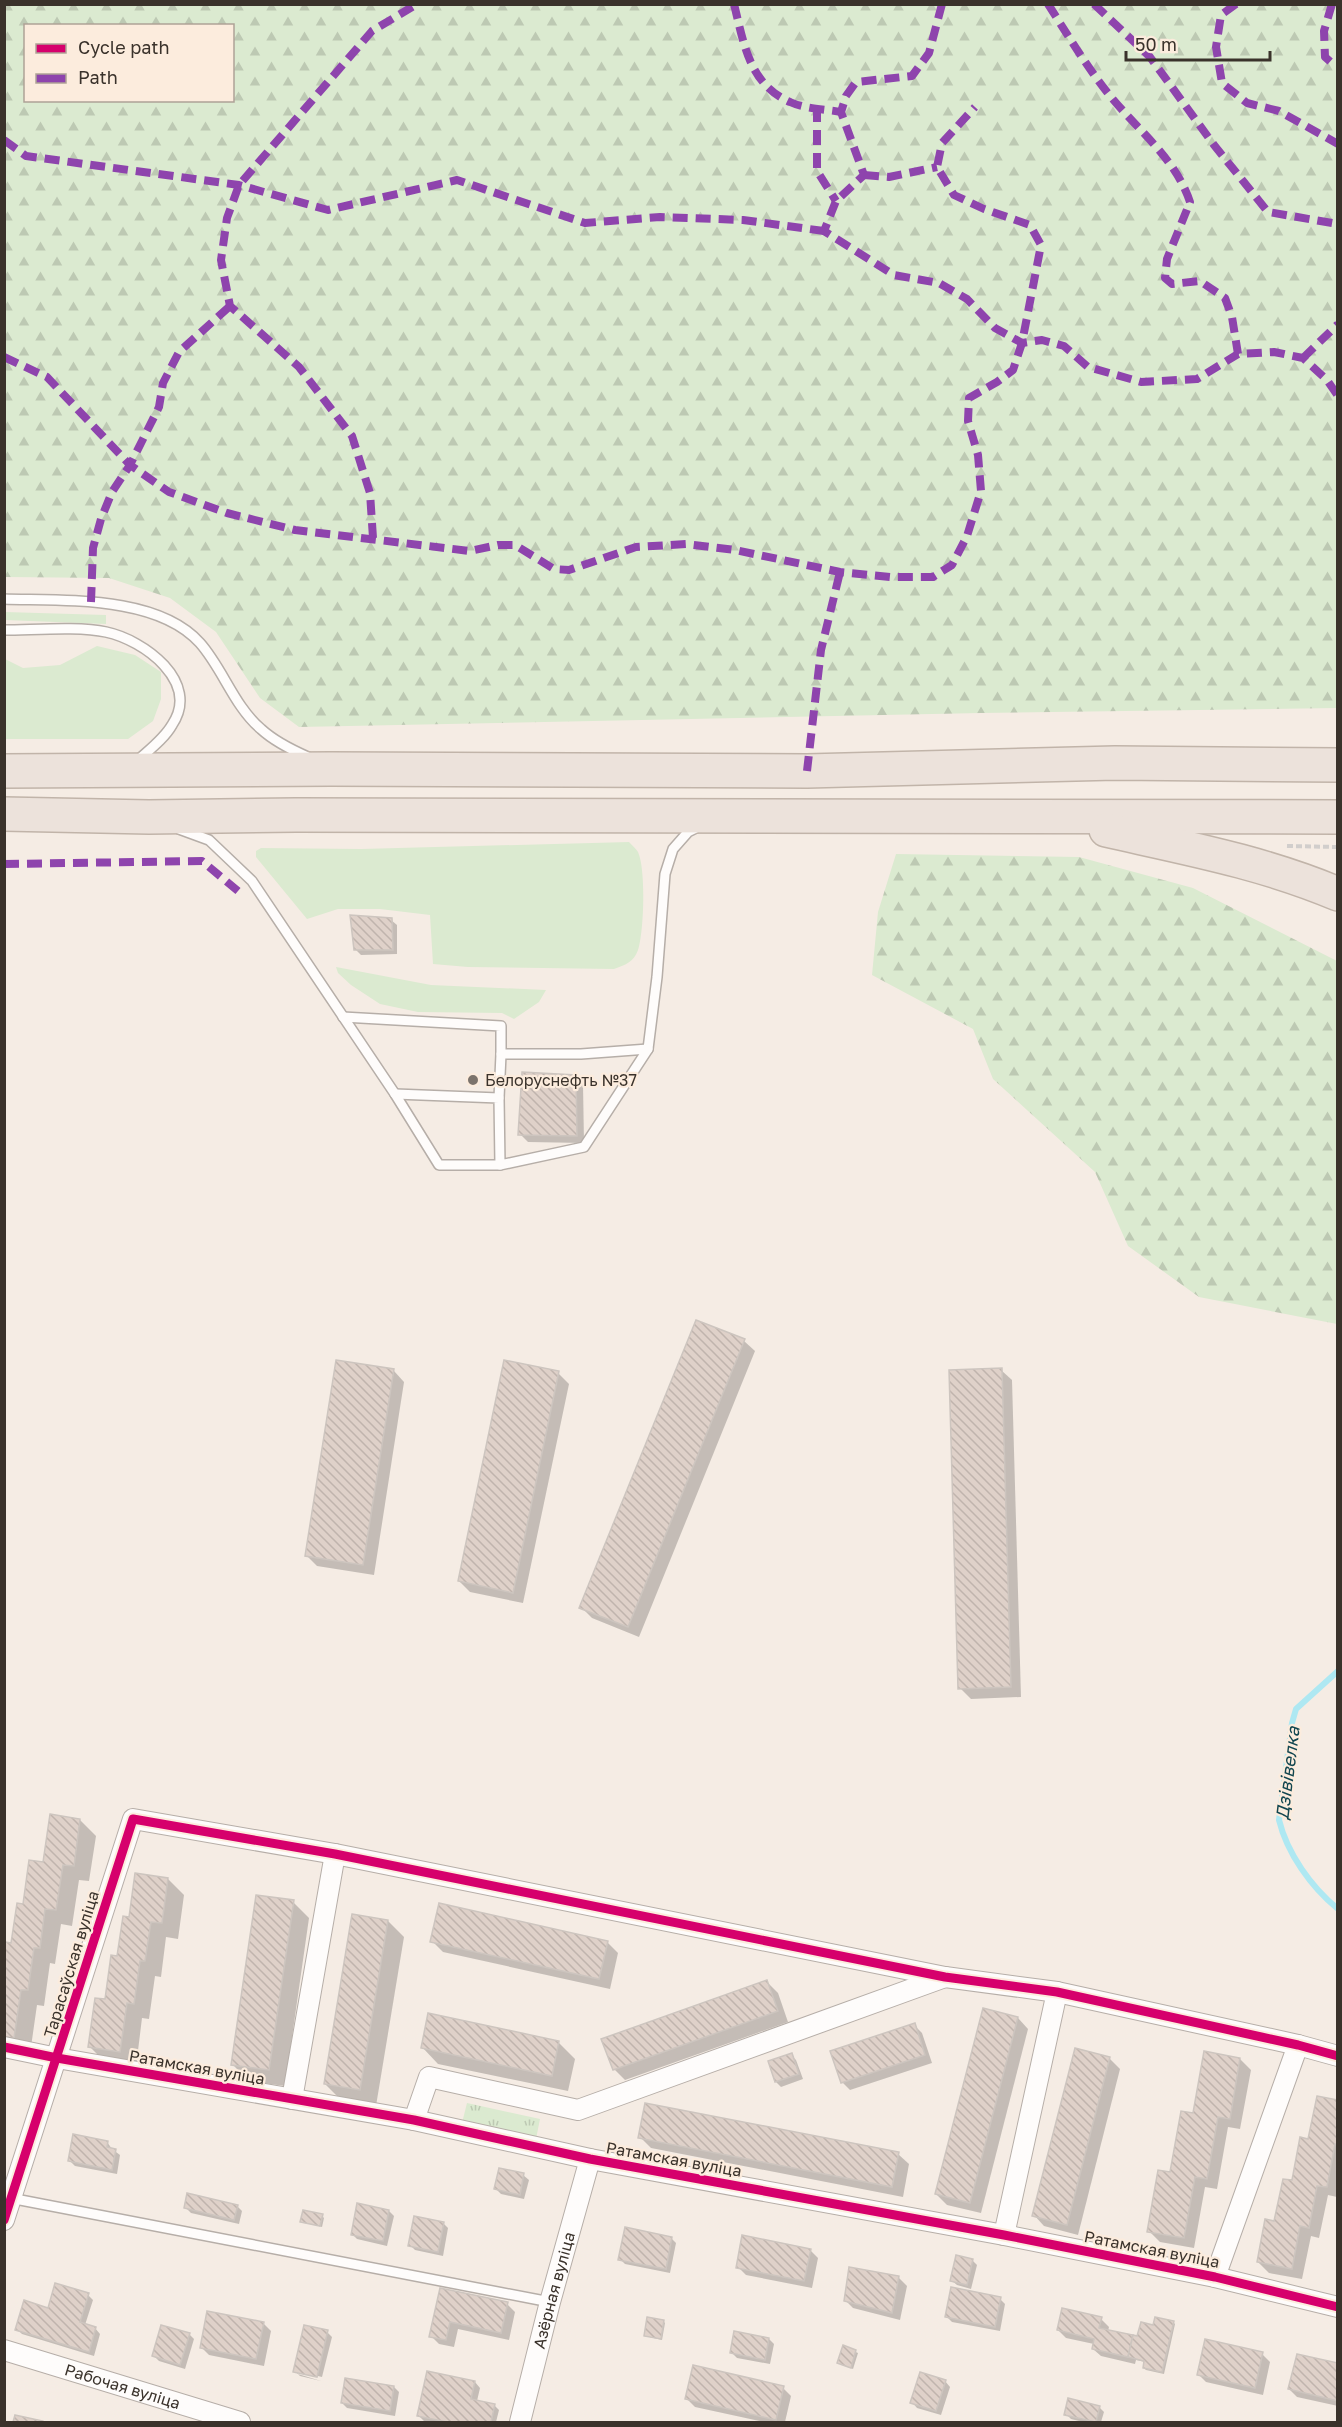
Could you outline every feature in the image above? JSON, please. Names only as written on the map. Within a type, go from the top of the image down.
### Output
[{"type":"highway","points":[[4,771],[331,769],[807,771],[1115,764],[1338,765]]},
{"type":"highway","points":[[4,814],[149,817],[296,815],[1338,817]]},
{"type":"highway","points":[[1046,817],[1228,858],[1293,876],[1338,894]]},
{"type":"street","name":"Тарасаўская вуліца","points":[[4,2220],[133,1819],[335,1854]]},
{"type":"street","points":[[292,2099],[335,1854],[945,1977],[1057,1992],[1338,2055]]},
{"type":"street","points":[[414,2121],[429,2077],[578,2110],[945,1977]]},
{"type":"street","points":[[1004,2235],[1057,1992]]},
{"type":"street","points":[[1215,2277],[1298,2045]]},
{"type":"street","name":"Ратамская вуліца","points":[[4,2046],[57,2058],[414,2121],[590,2159],[1004,2235],[1215,2277],[1338,2307]]},
{"type":"street","name":"Азёрная вуліца","points":[[520,2422],[550,2302],[590,2159]]},
{"type":"street","name":"Рабочая вуліца","points":[[4,2350],[240,2422]]},
{"type":"lane","points":[[4,599],[109,603],[132,608],[172,622],[199,642],[260,729],[290,749],[331,769]]},
{"type":"lane","points":[[4,630],[106,632],[154,655],[170,671],[177,688],[180,705],[173,724],[129,769]]},
{"type":"lane","points":[[149,817],[209,840],[252,881],[396,1095],[439,1165],[500,1165],[584,1147],[648,1050],[657,977],[664,874],[672,849],[688,832],[719,815]]},
{"type":"lane","points":[[343,1017],[501,1026],[500,1165]]},
{"type":"lane","points":[[501,1054],[581,1054],[648,1050]]},
{"type":"lane","points":[[396,1095],[499,1098]]},
{"type":"lane","points":[[10,2198],[550,2302]]},
{"type":"green space","points":[[5,4],[1337,5],[1337,708],[299,727],[260,698],[216,632],[170,598],[109,578],[5,577]]},
{"type":"green space","points":[[5,612],[106,615],[106,624],[5,620]]},
{"type":"green space","points":[[97,646],[135,655],[161,672],[161,699],[153,721],[128,739],[5,739],[5,659],[23,668],[60,665]]},
{"type":"green space","points":[[629,842],[638,852],[641,860],[642,929],[638,950],[632,960],[614,969],[468,967],[433,964],[430,915],[380,909],[338,909],[307,919],[256,857],[256,851],[261,848],[361,849]]},
{"type":"green space","points":[[896,854],[1079,857],[1193,888],[1337,961],[1337,1324],[1199,1297],[1128,1246],[1095,1172],[993,1079],[973,1029],[872,975],[878,912]]},
{"type":"green space","points":[[336,967],[431,985],[546,990],[539,1002],[514,1019],[502,1013],[418,1012],[380,1004],[351,985],[338,973]]},
{"type":"green space","points":[[467,2103],[540,2119],[536,2139],[462,2123]]},
{"type":"building","points":[[350,915],[392,918],[393,950],[354,950]]},
{"type":"building","points":[[522,1072],[576,1075],[577,1136],[518,1135]]},
{"type":"building","points":[[696,1320],[745,1339],[628,1627],[579,1608]]},
{"type":"building","points":[[336,1360],[394,1369],[363,1565],[305,1556]]},
{"type":"building","points":[[504,1360],[559,1371],[513,1593],[458,1581]]},
{"type":"building","points":[[1002,1368],[1011,1687],[958,1689],[949,1370]]},
{"type":"building","points":[[50,1814],[80,1819],[74,1866],[63,1865],[56,1910],[45,1909],[40,1948],[34,1948],[28,1990],[21,1990],[14,2038],[4,2037],[5,1942],[11,1943],[17,1903],[23,1904],[29,1860],[43,1862]]},
{"type":"building","points":[[135,1873],[168,1878],[162,1923],[151,1922],[145,1961],[140,1961],[134,2004],[127,2003],[120,2052],[88,2047],[95,1998],[105,1999],[111,1955],[117,1956],[123,1916],[129,1917]]},
{"type":"building","points":[[256,1895],[294,1900],[269,2070],[231,2065]]},
{"type":"building","points":[[439,1903],[608,1941],[599,1979],[430,1942]]},
{"type":"building","points":[[352,1914],[388,1920],[360,2090],[324,2084]]},
{"type":"building","points":[[767,1980],[778,2011],[613,2070],[601,2039]]},
{"type":"building","points":[[983,2008],[1018,2017],[970,2203],[935,2194]]},
{"type":"building","points":[[428,2013],[559,2041],[552,2076],[421,2048]]},
{"type":"building","points":[[915,2023],[925,2055],[841,2083],[830,2051]]},
{"type":"building","points":[[1075,2048],[1110,2057],[1067,2225],[1032,2216]]},
{"type":"building","points":[[1204,2051],[1240,2058],[1230,2119],[1218,2117],[1207,2179],[1195,2177],[1184,2238],[1147,2232],[1158,2170],[1170,2172],[1181,2111],[1193,2113]]},
{"type":"building","points":[[792,2053],[799,2074],[775,2082],[768,2061]]},
{"type":"building","points":[[1317,2096],[1338,2100],[1338,2145],[1335,2144],[1327,2187],[1317,2186],[1309,2228],[1300,2226],[1292,2269],[1257,2262],[1265,2219],[1274,2221],[1283,2179],[1292,2180],[1300,2137],[1308,2139]]},
{"type":"building","points":[[645,2103],[899,2152],[892,2187],[638,2138]]},
{"type":"building","points":[[73,2134],[108,2141],[107,2147],[116,2149],[112,2170],[68,2161]]},
{"type":"building","points":[[499,2168],[524,2173],[520,2195],[494,2189]]},
{"type":"building","points":[[187,2193],[238,2205],[234,2220],[184,2208]]},
{"type":"building","points":[[357,2203],[389,2210],[383,2241],[351,2235]]},
{"type":"building","points":[[303,2210],[323,2214],[320,2226],[300,2222]]},
{"type":"building","points":[[414,2216],[444,2222],[438,2252],[408,2246]]},
{"type":"building","points":[[625,2227],[672,2237],[666,2269],[618,2260]]},
{"type":"building","points":[[742,2235],[811,2249],[804,2281],[736,2268]]},
{"type":"building","points":[[956,2255],[973,2259],[967,2285],[950,2281]]},
{"type":"building","points":[[849,2267],[899,2276],[892,2313],[844,2301]]},
{"type":"building","points":[[55,2283],[89,2293],[80,2322],[96,2327],[89,2352],[15,2330],[24,2300],[48,2308]]},
{"type":"building","points":[[951,2287],[1001,2297],[995,2327],[945,2317]]},
{"type":"building","points":[[440,2288],[508,2302],[501,2333],[450,2322],[446,2340],[429,2337]]},
{"type":"building","points":[[1062,2308],[1102,2317],[1099,2328],[1133,2335],[1128,2357],[1092,2349],[1094,2339],[1057,2330]]},
{"type":"building","points":[[207,2311],[264,2322],[256,2359],[200,2348]]},
{"type":"building","points":[[647,2317],[664,2320],[661,2339],[644,2336]]},
{"type":"building","points":[[1155,2317],[1174,2321],[1162,2372],[1143,2368],[1144,2361],[1128,2357],[1133,2335],[1137,2336],[1141,2322],[1153,2325]]},
{"type":"building","points":[[161,2325],[190,2333],[180,2365],[152,2356]]},
{"type":"building","points":[[304,2325],[328,2330],[317,2377],[293,2372]]},
{"type":"building","points":[[734,2331],[769,2338],[765,2360],[730,2353]]},
{"type":"building","points":[[1205,2339],[1263,2352],[1255,2388],[1197,2375]]},
{"type":"building","points":[[843,2345],[856,2350],[851,2368],[837,2363]]},
{"type":"building","points":[[1297,2354],[1338,2363],[1338,2401],[1288,2389]]},
{"type":"building","points":[[693,2365],[784,2386],[776,2420],[685,2399]]},
{"type":"building","points":[[427,2371],[475,2381],[471,2399],[495,2404],[491,2422],[447,2422],[417,2416]]},
{"type":"building","points":[[920,2372],[946,2380],[936,2411],[910,2403]]},
{"type":"building","points":[[345,2378],[394,2386],[390,2411],[341,2403]]},
{"type":"building","points":[[1068,2398],[1100,2406],[1096,2422],[1064,2415]]},
{"type":"building","points":[[15,2415],[43,2421],[43,2422],[13,2422]]},
{"type":"waterway","name":"Дзівівелка","points":[[1338,1671],[1296,1709],[1292,1723],[1279,1820],[1288,1845],[1301,1869],[1338,1909]]},
{"type":"marked path","points":[[373,538],[370,493],[352,436],[299,367],[230,306],[221,260],[227,218],[239,185],[372,31],[417,4]]},
{"type":"marked path","points":[[734,4],[745,48],[757,74],[765,85],[790,102],[841,112]]},
{"type":"marked path","points":[[942,4],[929,53],[912,76],[856,82],[846,96],[841,112],[864,175],[836,201],[824,231],[894,275],[939,283],[967,299],[995,328],[1022,343],[1042,340],[1064,346],[1088,367],[1141,382],[1197,379],[1238,354],[1274,352],[1303,358],[1327,380],[1338,396]]},
{"type":"marked path","points":[[1048,4],[1076,49],[1118,106],[1154,144],[1175,171],[1190,202],[1167,259],[1165,278],[1172,284],[1200,281],[1225,298],[1232,317],[1238,354]]},
{"type":"marked path","points":[[1094,4],[1150,57],[1214,145],[1268,212],[1338,224]]},
{"type":"marked path","points":[[1236,4],[1221,15],[1216,47],[1222,83],[1247,103],[1279,111],[1338,144]]},
{"type":"marked path","points":[[1332,4],[1324,31],[1325,57],[1332,63],[1338,64]]},
{"type":"marked path","points":[[817,107],[817,171],[836,201]]},
{"type":"marked path","points":[[4,357],[47,377],[130,465],[169,492],[227,513],[295,530],[470,551],[498,545],[515,545],[554,569],[569,570],[636,547],[686,544],[735,550],[840,572],[890,577],[933,577],[952,565],[967,536],[981,491],[978,455],[968,421],[969,398],[1013,370],[1022,343],[1041,245],[1030,225],[984,209],[954,195],[937,167],[942,143],[975,107]]},
{"type":"marked path","points":[[4,140],[26,156],[239,185],[328,210],[457,180],[585,223],[660,217],[743,220],[824,231]]},
{"type":"marked path","points":[[864,175],[889,177],[937,167]]},
{"type":"marked path","points":[[91,602],[93,548],[101,519],[112,492],[130,465],[159,407],[163,383],[179,352],[230,306]]},
{"type":"marked path","points":[[1303,358],[1338,324]]},
{"type":"marked path","points":[[807,771],[821,650],[840,572]]},
{"type":"marked path","points":[[4,864],[202,861],[238,891]]},
{"type":"cycle path","points":[[4,2220],[133,1819],[335,1854],[945,1977],[1057,1992],[1298,2045],[1338,2056]]},
{"type":"cycle path","points":[[4,2047],[414,2120],[590,2159],[1004,2235],[1215,2277],[1338,2307]]},
{"type":"place","name":"Белоруснефть №37","points":[[473,1080]]}]
